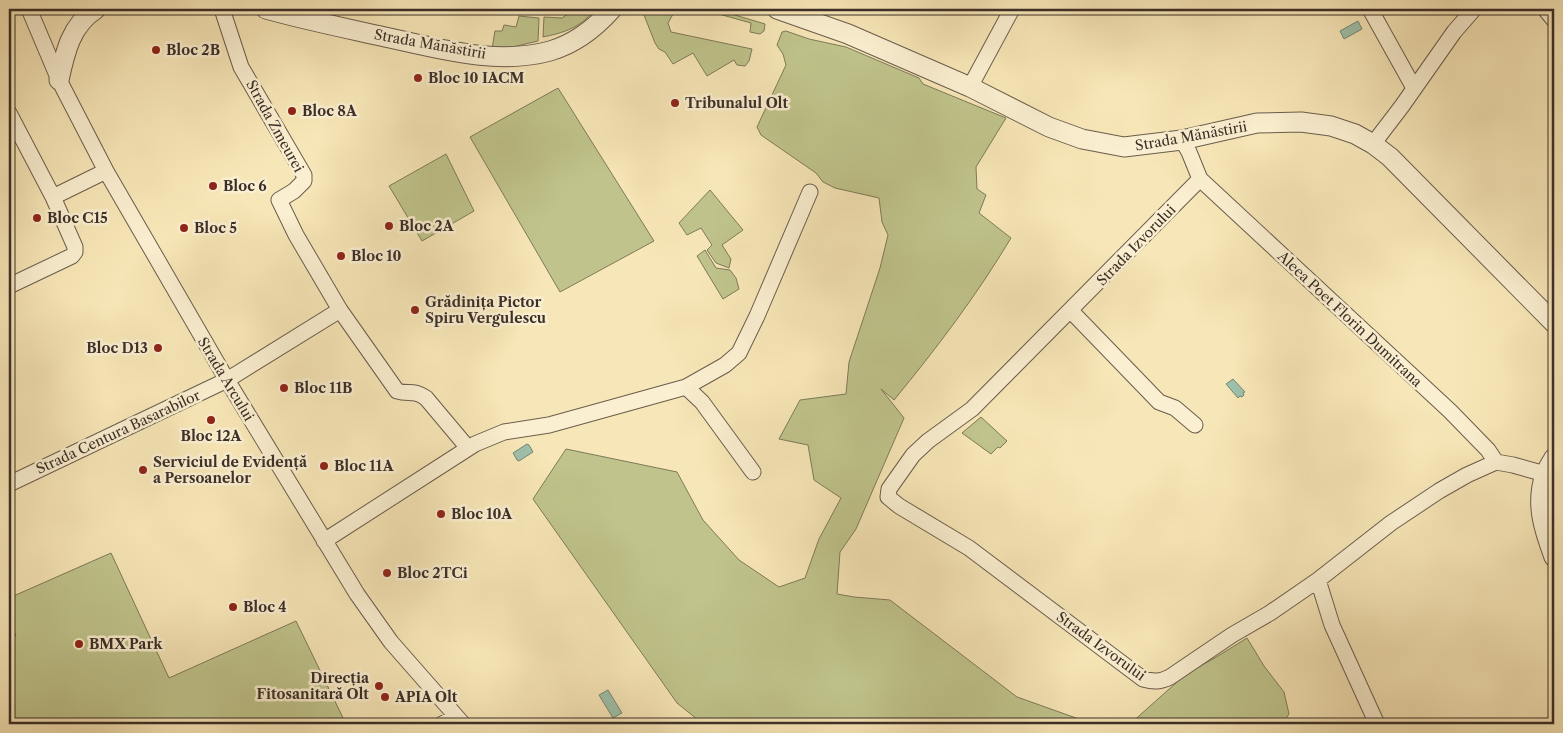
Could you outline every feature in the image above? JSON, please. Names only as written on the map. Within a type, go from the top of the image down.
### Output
[{"type":"street","name":"Strada Arcului","points":[[28,9],[59,80],[106,171],[227,380],[324,541],[390,642],[460,720]]},
{"type":"street","points":[[59,80],[65,53],[73,32],[82,20],[96,9]]},
{"type":"street","name":"Strada Zmeurei","points":[[222,9],[242,67],[304,175],[304,182],[301,186],[279,200],[296,235],[340,310],[397,390],[403,393],[419,393],[426,398],[468,448]]},
{"type":"street","name":"Strada Mănăstirii","points":[[266,9],[411,42],[490,56],[522,56],[550,51],[589,31],[612,9]]},
{"type":"street","name":"Strada Mănăstirii","points":[[777,9],[848,34],[970,87],[1049,127],[1082,139],[1124,148],[1182,140],[1258,123],[1301,122],[1331,126],[1355,134],[1373,144],[1390,157],[1554,323]]},
{"type":"street","points":[[970,87],[1012,9]]},
{"type":"street","points":[[1370,9],[1414,88]]},
{"type":"street","points":[[1373,144],[1454,32],[1474,9]]},
{"type":"street","points":[[1545,9],[1554,20]]},
{"type":"street","points":[[9,113],[53,197],[75,247],[75,252],[72,256],[9,286]]},
{"type":"street","points":[[1182,140],[1200,180]]},
{"type":"street","points":[[53,197],[106,171]]},
{"type":"street","name":"Strada Izvorului","points":[[1200,180],[1071,312],[972,409],[928,441],[913,455],[889,489],[888,497],[899,506],[969,548],[1143,679],[1153,682],[1162,681],[1170,677],[1232,635],[1270,613],[1318,580],[1391,523],[1439,490],[1496,462]]},
{"type":"street","name":"Aleea Poet Florin Dumitrana","points":[[1200,180],[1450,411],[1488,450],[1496,462]]},
{"type":"street","points":[[324,541],[476,444],[504,432],[549,426],[686,388],[725,365],[739,353],[757,316],[810,192]]},
{"type":"street","points":[[227,380],[340,310]]},
{"type":"street","points":[[1071,312],[1159,402],[1175,408],[1195,425]]},
{"type":"street","name":"Strada Centura Basarabilor","points":[[9,484],[227,380]]},
{"type":"street","points":[[686,388],[702,402],[753,472]]},
{"type":"street","points":[[1554,458],[1545,474],[1541,491],[1541,514],[1554,556]]},
{"type":"street","points":[[1496,462],[1545,474]]},
{"type":"street","points":[[1318,580],[1332,625],[1377,724]]},
{"type":"street","points":[[442,724],[460,720]]},
{"type":"green space","points":[[582,9],[594,9],[578,25],[543,37],[544,17],[562,18],[572,11],[574,14]]},
{"type":"green space","points":[[650,9],[676,9],[668,23],[671,32],[752,49],[749,61],[745,66],[737,65],[734,60],[707,76],[693,53],[673,64],[665,52],[659,49],[655,43],[644,15]]},
{"type":"green space","points":[[701,9],[715,9],[765,24],[764,31],[760,34],[750,32],[751,23]]},
{"type":"green space","points":[[519,16],[539,18],[538,41],[504,49],[492,49],[495,31],[502,31],[504,25],[516,27]]},
{"type":"green space","points":[[786,31],[809,39],[846,47],[919,78],[923,84],[1006,118],[976,167],[977,189],[986,195],[979,213],[1011,238],[956,321],[894,400],[881,389],[904,418],[856,529],[840,552],[837,594],[890,600],[1017,697],[1093,724],[774,724],[763,720],[757,724],[703,724],[677,703],[533,499],[566,449],[677,472],[703,520],[739,560],[779,587],[805,578],[819,539],[841,498],[814,480],[808,445],[779,439],[800,400],[846,394],[849,362],[880,268],[888,235],[882,222],[879,198],[835,188],[823,182],[816,173],[761,135],[757,127],[786,65],[783,54],[777,45],[782,32]]},
{"type":"green space","points":[[558,88],[654,241],[560,292],[470,137]]},
{"type":"green space","points":[[446,154],[474,211],[422,241],[389,186]]},
{"type":"green space","points":[[710,190],[743,230],[722,245],[731,259],[729,268],[716,263],[707,250],[712,245],[701,228],[687,235],[679,223]]},
{"type":"green space","points":[[705,250],[716,268],[730,270],[736,278],[739,289],[723,299],[697,256]]},
{"type":"green space","points":[[981,417],[1007,441],[991,454],[962,433]]},
{"type":"green space","points":[[111,553],[169,678],[296,621],[346,724],[9,724],[9,639],[16,636],[9,619],[9,598]]},
{"type":"green space","points":[[1247,638],[1264,666],[1284,692],[1289,714],[1282,724],[1130,724],[1186,674]]},
{"type":"shaded area","points":[[1358,21],[1362,29],[1344,39],[1340,31]]},
{"type":"shaded area","points":[[1233,379],[1245,392],[1242,397],[1238,398],[1226,384]]},
{"type":"shaded area","points":[[527,444],[533,452],[519,461],[517,460],[513,453]]},
{"type":"shaded area","points":[[608,690],[622,713],[613,718],[599,695]]},
{"type":"place","name":"Bloc 2B","points":[[156,50]]},
{"type":"place","name":"Bloc 10 IACM","points":[[418,78]]},
{"type":"place","name":"Tribunalul Olt","points":[[675,103]]},
{"type":"place","name":"Bloc 8A","points":[[292,111]]},
{"type":"place","name":"Bloc 6","points":[[213,186]]},
{"type":"place","name":"Bloc C15","points":[[37,218]]},
{"type":"place","name":"Bloc 2A","points":[[389,226]]},
{"type":"place","name":"Bloc 5","points":[[184,228]]},
{"type":"place","name":"Bloc 10","points":[[341,256]]},
{"type":"place","name":"Grădinița Pictor Spiru Vergulescu","points":[[415,310]]},
{"type":"place","name":"Bloc D13","points":[[158,348]]},
{"type":"place","name":"Bloc 11B","points":[[284,388]]},
{"type":"place","name":"Bloc 12A","points":[[211,420]]},
{"type":"place","name":"Bloc 11A","points":[[324,466]]},
{"type":"place","name":"Serviciul de Evidență a Persoanelor","points":[[143,470]]},
{"type":"place","name":"Bloc 10A","points":[[441,514]]},
{"type":"place","name":"Bloc 2TCi","points":[[387,573]]},
{"type":"place","name":"Bloc 4","points":[[233,607]]},
{"type":"place","name":"BMX Park","points":[[79,644]]},
{"type":"place","name":"Direcția Fitosanitară Olt","points":[[379,686]]},
{"type":"place","name":"APIA Olt","points":[[385,697]]}]
